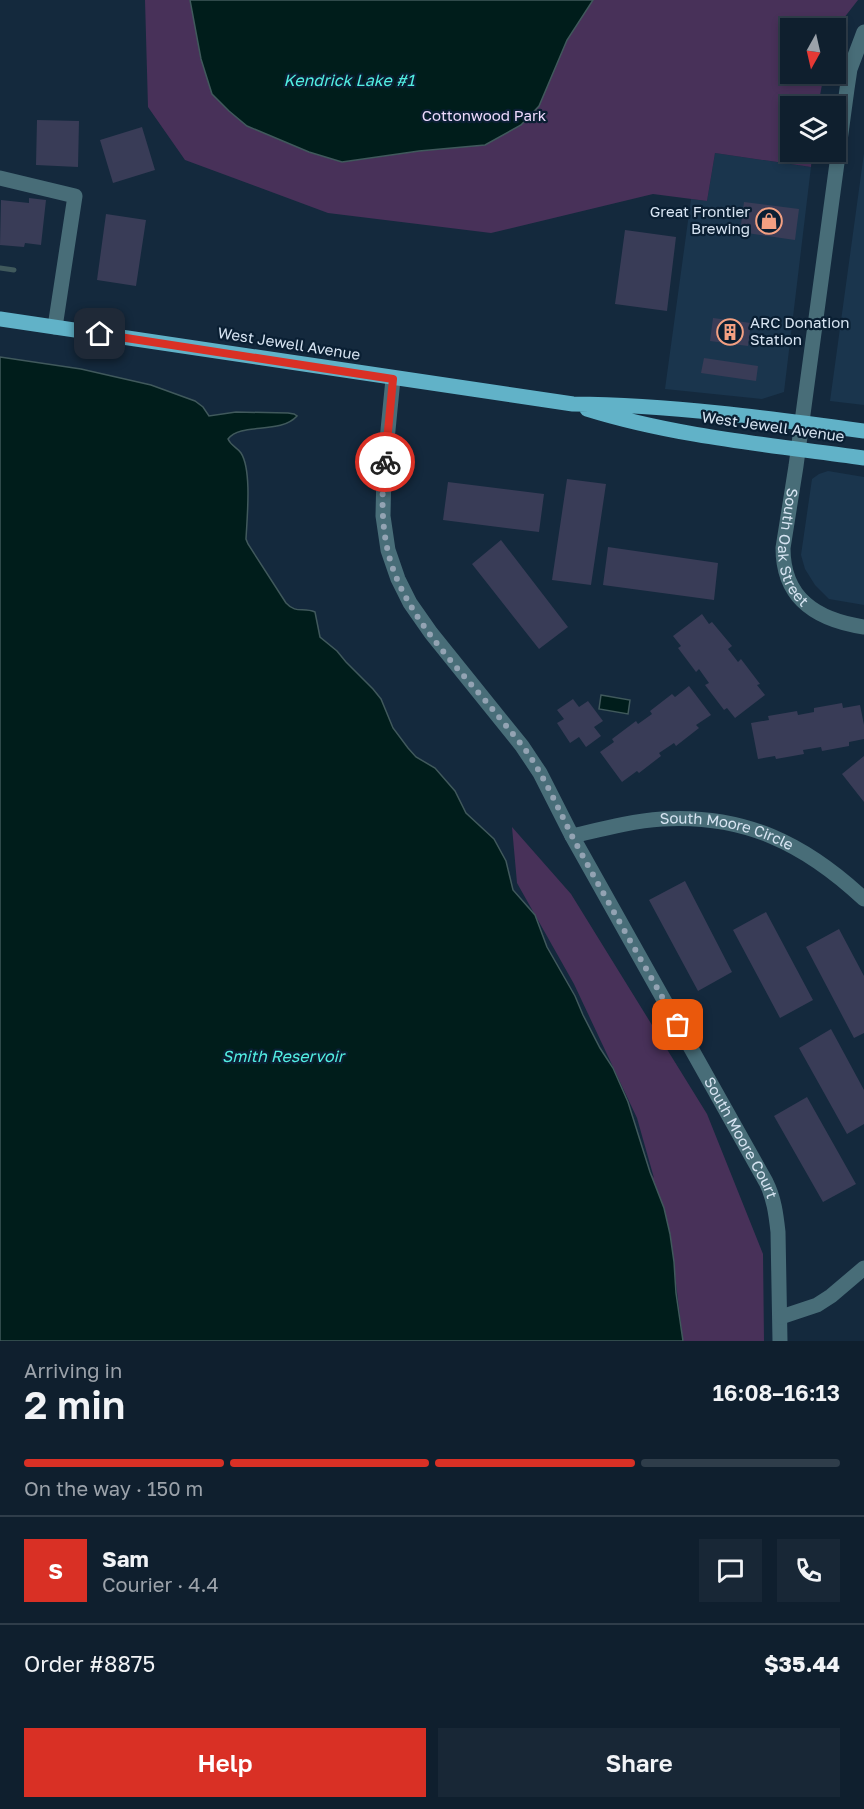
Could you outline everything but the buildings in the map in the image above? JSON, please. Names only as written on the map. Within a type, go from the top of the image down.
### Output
[{"type":"main road","name":"West Jewell Avenue","points":[[0,319],[573,404],[649,407],[864,431]]},
{"type":"main road","name":"West Jewell Avenue","points":[[573,404],[654,427],[864,458]]},
{"type":"street","name":"South Oak Street","points":[[864,32],[850,69],[847,88],[783,548],[783,560],[791,587],[800,600],[810,609],[837,621],[864,627]]},
{"type":"street","points":[[0,178],[75,196],[55,327]]},
{"type":"street","name":"South Moore Court","points":[[393,379],[384,471],[383,516],[388,550],[398,579],[407,598],[430,633],[533,761],[572,836],[770,1191],[778,1232],[780,1341]]},
{"type":"street","name":"South Moore Circle","points":[[572,836],[661,819],[696,819],[730,824],[774,837],[796,848],[832,871],[864,899]]},
{"type":"street","points":[[781,1317],[817,1305],[864,1268]]},
{"type":"shaded area","points":[[715,153],[811,167],[784,392],[762,399],[665,389],[691,199],[707,201]]},
{"type":"shaded area","points":[[864,153],[864,405],[830,401]]},
{"type":"shaded area","points":[[828,471],[864,477],[864,605],[829,599],[815,585],[805,569],[801,555],[812,479]]},
{"type":"green space","name":"Cottonwood Park","points":[[145,0],[858,0],[844,18],[780,18],[780,84],[822,84],[820,96],[780,96],[780,162],[811,162],[811,167],[715,153],[707,201],[653,194],[491,233],[328,213],[185,160],[148,107]]},
{"type":"green space","points":[[512,827],[571,894],[707,1114],[763,1254],[764,1341],[683,1341],[670,1234],[664,1208],[650,1172],[654,1178],[637,1118],[574,984],[517,883]]},
{"type":"water","name":"Kendrick Lake #1","points":[[190,0],[593,0],[567,40],[539,106],[521,125],[485,145],[419,151],[342,162],[309,152],[247,126],[212,94],[201,59]]},
{"type":"water","name":"Smith Reservoir","points":[[0,357],[81,369],[151,385],[195,401],[209,416],[236,412],[288,413],[297,416],[281,425],[242,431],[228,439],[241,453],[247,471],[246,539],[248,544],[286,603],[296,609],[315,612],[320,637],[337,651],[373,689],[381,699],[393,728],[408,748],[416,757],[435,768],[455,791],[466,813],[494,839],[506,861],[513,890],[535,915],[547,947],[575,996],[600,1048],[613,1068],[628,1102],[664,1208],[670,1234],[683,1341],[0,1341]]},
{"type":"water","points":[[601,695],[630,700],[628,714],[599,709]]},
{"type":"waterway","points":[[0,268],[14,270]]},
{"type":"way so far","points":[[385,462],[383,516],[385,534],[388,550],[403,592],[419,618],[522,746],[540,773],[572,836],[678,1025]]},
{"type":"place","name":"Great Frontier Brewing","points":[[769,221]]},
{"type":"place","name":"ARC Donation Station","points":[[730,332]]},
{"type":"route","points":[[100,334],[393,379],[385,462]]}]
